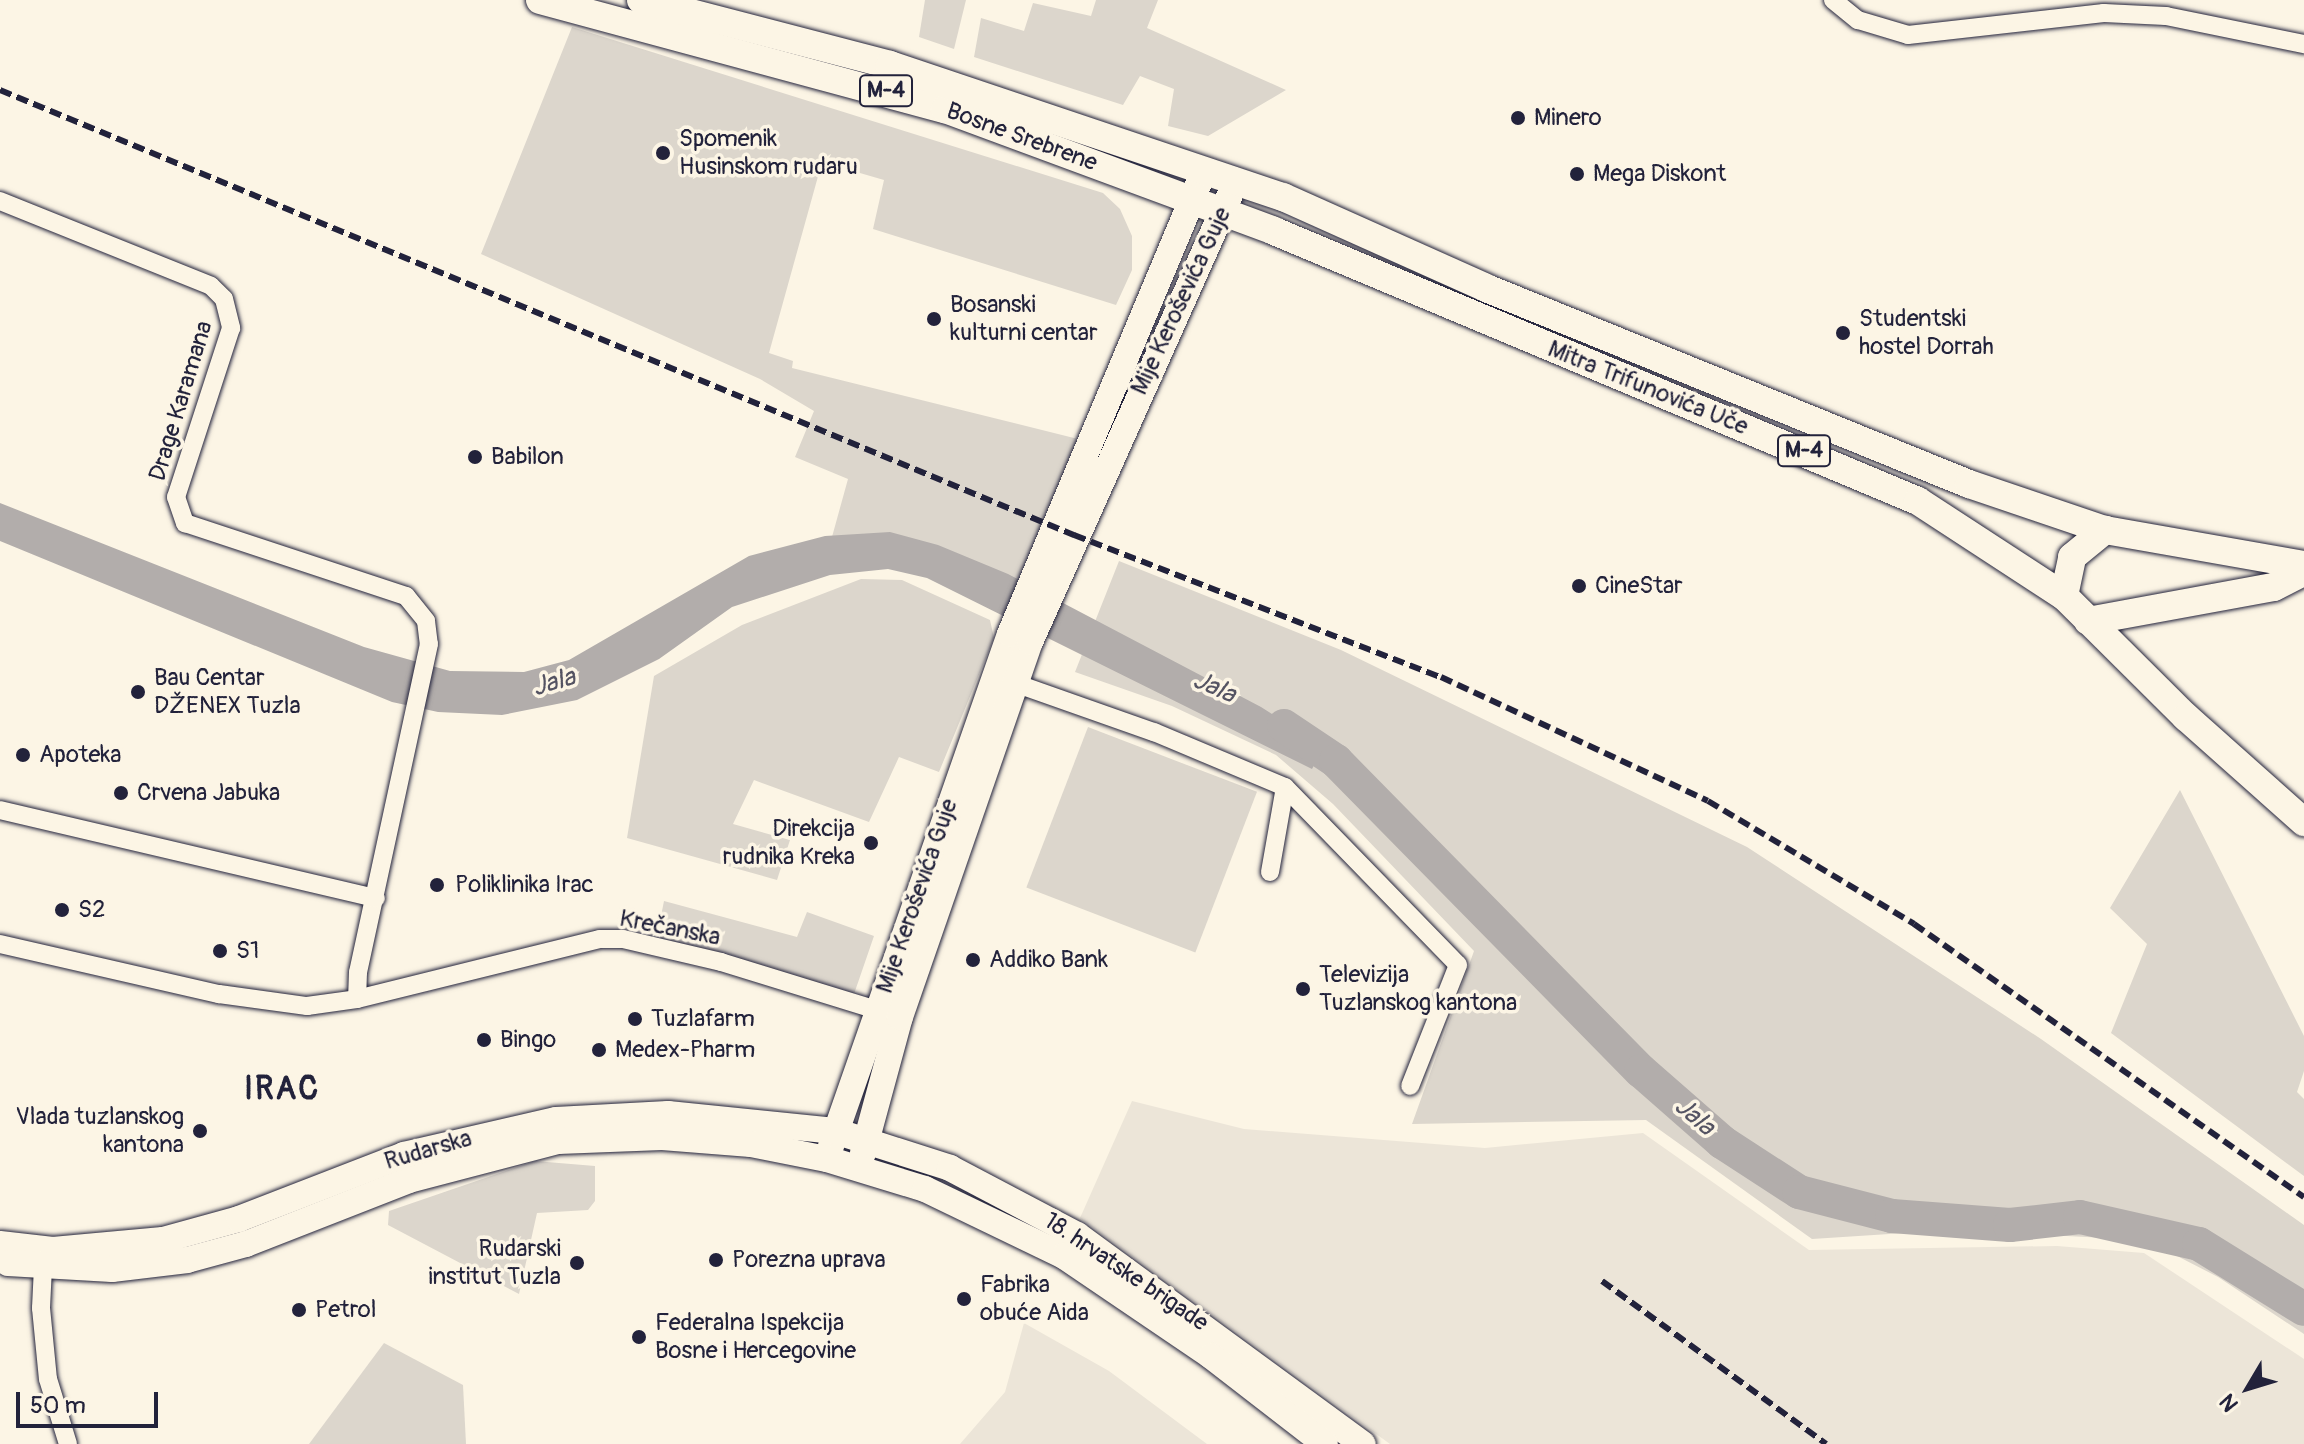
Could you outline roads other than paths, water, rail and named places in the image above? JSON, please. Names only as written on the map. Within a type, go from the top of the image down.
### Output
[{"type":"main road","name":"Bosne Srebrene","points":[[540,0],[945,109],[1222,210]]},
{"type":"main road","name":"Bosne Srebrene","points":[[641,0],[677,4],[890,65],[1204,171]]},
{"type":"main road","name":"Mije Keroševića Guje","points":[[827,1159],[835,1131],[889,1014],[1004,680],[1204,171]]},
{"type":"main road","name":"Mitra Trifunovića Uče","points":[[1204,171],[1236,181],[1486,288],[1969,484],[2105,530],[2304,565]]},
{"type":"main road","name":"Mije Keroševića Guje","points":[[1056,549],[1236,181]]},
{"type":"main road","name":"Mitra Trifunovića Uče","points":[[1222,210],[1918,501],[2064,596],[2304,822]]},
{"type":"main road","points":[[2064,596],[2072,557],[2105,530]]},
{"type":"main road","points":[[2088,621],[2274,587],[2304,572]]},
{"type":"main road","name":"Mije Keroševića Guje","points":[[859,1168],[889,1014]]},
{"type":"main road","name":"Rudarska","points":[[0,1244],[78,1249],[163,1240],[239,1219],[404,1155],[556,1120],[668,1114],[835,1131],[867,1139]]},
{"type":"main road","name":"Rudarska","points":[[0,1262],[112,1269],[187,1260],[246,1244],[409,1180],[558,1141],[662,1137],[751,1144],[859,1168]]},
{"type":"main road","name":"18. hrvatske brigade","points":[[867,1139],[950,1168],[1077,1235],[1363,1444]]},
{"type":"main road","name":"18. hrvatske brigade","points":[[859,1168],[942,1196],[1064,1256],[1211,1356],[1325,1444]]},
{"type":"street","points":[[1833,0],[1858,20],[1908,35],[2104,13],[2166,16],[2304,44]]},
{"type":"street","name":"Drage Karamana","points":[[0,201],[211,286],[224,299],[232,314],[231,328],[176,497],[178,511],[200,532],[406,596],[426,621],[429,644],[376,898]]},
{"type":"street","points":[[1004,680],[1154,732],[1285,787],[1458,965],[1410,1086]]},
{"type":"street","points":[[1270,872],[1285,787]]},
{"type":"street","points":[[0,810],[376,898],[358,972],[357,999]]},
{"type":"street","name":"Krečanska","points":[[0,944],[281,1006],[357,999],[600,939],[623,939],[721,962],[889,1014]]},
{"type":"street","points":[[43,1267],[45,1358],[57,1420],[68,1444]]},
{"type":"water","points":[[0,503],[364,647],[450,671],[524,672],[569,660],[749,556],[825,536],[890,532],[938,545],[1008,574],[1261,707],[1324,747],[1312,769],[927,578],[888,569],[830,575],[732,607],[659,659],[577,700],[502,715],[438,712],[392,702],[0,541]]},
{"type":"waterway","name":"Jala","points":[[1284,726],[1336,761],[1641,1071],[1722,1142],[1799,1192],[1892,1216],[2010,1225],[2080,1217],[2199,1244],[2304,1309]]},
{"type":"railway","points":[[0,90],[1074,535],[1441,677],[1708,801],[1914,924],[2304,1197]]},
{"type":"railway","points":[[1602,1281],[1826,1444]]},
{"type":"place","name":"Minero","points":[[1518,118]]},
{"type":"place","name":"Spomenik Husinskom rudaru","points":[[663,153]]},
{"type":"place","name":"Mega Diskont","points":[[1577,174]]},
{"type":"place","name":"Bosanski kulturni centar","points":[[934,319]]},
{"type":"place","name":"Studentski hostel Dorrah","points":[[1843,333]]},
{"type":"place","name":"Babilon","points":[[475,457]]},
{"type":"place","name":"CineStar","points":[[1579,586]]},
{"type":"place","name":"Bau Centar DŽENEX Tuzla","points":[[138,692]]},
{"type":"place","name":"Apoteka","points":[[23,755]]},
{"type":"place","name":"Crvena Jabuka","points":[[121,793]]},
{"type":"place","name":"Direkcija rudnika Kreka","points":[[871,843]]},
{"type":"place","name":"Poliklinika Irac","points":[[437,885]]},
{"type":"place","name":"S2","points":[[62,910]]},
{"type":"place","name":"S1","points":[[220,951]]},
{"type":"place","name":"Addiko Bank","points":[[973,960]]},
{"type":"place","name":"Televizija Tuzlanskog kantona","points":[[1303,989]]},
{"type":"place","name":"Tuzlafarm","points":[[635,1019]]},
{"type":"place","name":"Bingo","points":[[484,1040]]},
{"type":"place","name":"Medex-Pharm","points":[[599,1050]]},
{"type":"place","name":"Vlada tuzlanskog kantona","points":[[200,1131]]},
{"type":"place","name":"Porezna uprava","points":[[716,1260]]},
{"type":"place","name":"Rudarski institut Tuzla","points":[[577,1263]]},
{"type":"place","name":"Fabrika obuće Aida","points":[[964,1299]]},
{"type":"place","name":"Petrol","points":[[299,1310]]},
{"type":"place","name":"Federalna Ispekcija Bosne i Hercegovine","points":[[639,1337]]},
{"type":"district","name":"IRAC","points":[[282,1089]]}]
